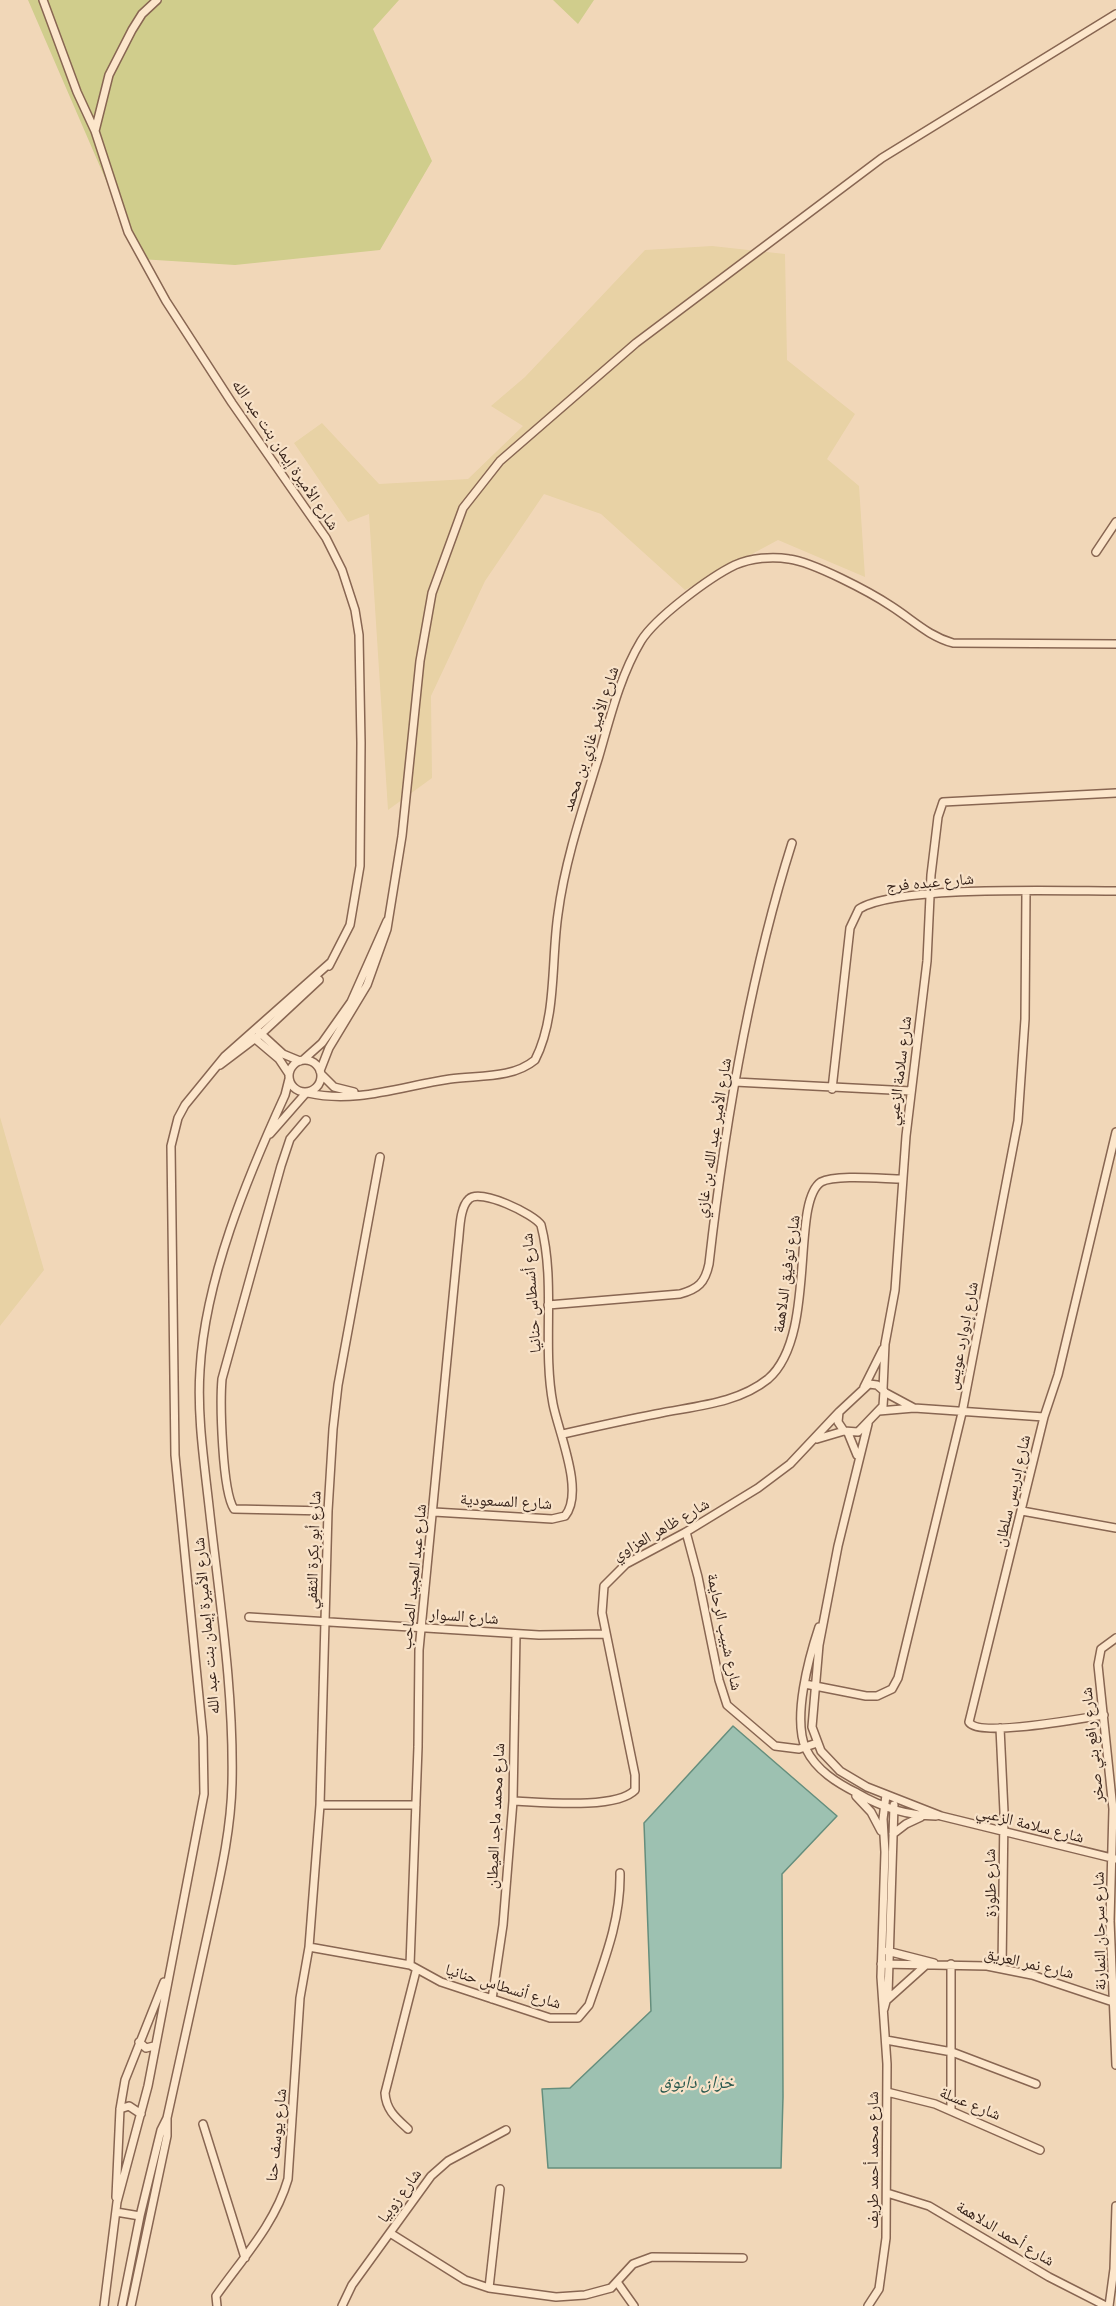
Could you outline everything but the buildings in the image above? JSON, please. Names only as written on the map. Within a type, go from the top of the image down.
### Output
[{"type":"street","name":"شارع الأميرة إيمان بنت عبد الله","points":[[43,0],[77,93],[95,131],[128,232],[166,301],[326,538],[342,570],[355,610],[359,635],[360,867],[350,925],[331,962],[255,1033],[225,1056],[220,1065],[185,1105],[178,1118],[171,1146],[175,1455],[205,1775],[199,1831],[168,1971]]},
{"type":"street","points":[[95,131],[109,75],[142,14],[157,0]]},
{"type":"street","points":[[307,1093],[319,1084],[320,1072],[330,1048],[367,985],[386,933],[402,836],[420,661],[432,593],[463,508],[500,461],[636,343],[882,158],[1116,14]]},
{"type":"street","points":[[1096,552],[1116,522]]},
{"type":"street","name":"شارع الأمير غازي بن محمد","points":[[377,1094],[450,1079],[514,1071],[535,1060],[546,1031],[558,912],[568,866],[608,725],[626,673],[642,639],[688,596],[736,565],[772,557],[792,559],[856,587],[890,605],[936,638],[953,643],[1116,644]]},
{"type":"street","name":"شارع سلامة الزعبي","points":[[879,1411],[885,1403],[885,1344],[895,1290],[911,1091],[927,961],[930,894],[938,816],[943,802],[1115,794]]},
{"type":"street","name":"شارع الأمير عبد الله بن غازي","points":[[548,1305],[680,1294],[692,1291],[704,1281],[709,1264],[725,1136],[735,1082],[769,924],[792,843]]},
{"type":"street","name":"شارع عبده فرج","points":[[832,1089],[848,939],[854,915],[866,904],[930,894],[1116,891]]},
{"type":"street","name":"شارع إدوارد عويس","points":[[805,1684],[877,1696],[886,1694],[895,1685],[962,1413],[1018,1121],[1025,1019],[1026,892]]},
{"type":"street","points":[[289,1076],[292,1066],[322,1043],[351,1002],[387,921]]},
{"type":"street","points":[[255,1033],[283,1054],[313,1063],[329,1084],[340,1090],[377,1094]]},
{"type":"street","points":[[255,1033],[282,1063],[293,1088],[307,1093],[339,1097],[377,1094]]},
{"type":"street","name":"شارع الأميرة إيمان بنت عبد الله","points":[[122,2306],[140,2216],[166,2118],[225,1854],[232,1786],[221,1614],[200,1412],[202,1346],[210,1303],[226,1246],[285,1095],[289,1076]]},
{"type":"street","points":[[735,1082],[832,1089],[911,1091]]},
{"type":"street","name":"شارع الأميرة إيمان بنت عبد الله","points":[[268,1136],[307,1093]]},
{"type":"street","points":[[306,1120],[290,1140],[281,1166],[222,1379],[222,1414],[227,1494],[234,1509],[328,1511]]},
{"type":"street","name":"شارع إدريس سلطان","points":[[1104,1715],[1000,1728],[973,1727],[969,1716],[1044,1418],[1058,1375],[1116,1132]]},
{"type":"street","name":"شارع أبو بكرة الثقفي","points":[[309,1947],[320,1805],[328,1511],[338,1385],[380,1157]]},
{"type":"street","name":"شارع توفيق الدلاهمة","points":[[563,1434],[717,1402],[747,1392],[769,1378],[780,1366],[793,1339],[800,1299],[807,1219],[815,1189],[827,1180],[903,1179]]},
{"type":"street","name":"شارع أنسطاس حنانيا","points":[[472,1197],[497,1200],[538,1220],[543,1233],[554,1406],[563,1434]]},
{"type":"street","name":"شارع عبد المجيد الصاحب","points":[[410,1965],[422,1627],[454,1281],[464,1210],[472,1197]]},
{"type":"street","name":"شارع سلامة الزعبي","points":[[864,1388],[885,1344]]},
{"type":"street","points":[[864,1388],[875,1384],[914,1408]]},
{"type":"street","name":"شارع ظاهر العزاوي","points":[[513,1801],[608,1801],[625,1798],[635,1790],[635,1775],[601,1599],[608,1578],[626,1564],[686,1532],[758,1488],[790,1464],[864,1388]]},
{"type":"street","points":[[868,1424],[879,1411],[914,1408],[1044,1418]]},
{"type":"street","points":[[839,1412],[838,1422],[846,1432],[858,1457]]},
{"type":"street","name":"شارع سلامة الزعبي","points":[[868,1424],[858,1457],[825,1613],[812,1727],[817,1743],[826,1758],[840,1771],[896,1799],[941,1816],[1114,1859]]},
{"type":"street","name":"شارع ظاهر العزاوي","points":[[814,1440],[846,1432],[858,1432],[868,1424]]},
{"type":"street","name":"شارع المسعودية","points":[[434,1512],[552,1519],[565,1516],[572,1493],[563,1434]]},
{"type":"street","points":[[1022,1511],[1116,1527]]},
{"type":"street","name":"شارع شبيب الرحايمة","points":[[686,1532],[698,1577],[718,1680],[727,1705],[776,1746],[791,1749],[805,1748],[817,1743]]},
{"type":"street","name":"شارع سلامة الزعبي","points":[[825,1613],[815,1639],[805,1684],[801,1724],[805,1748],[818,1767],[848,1789],[893,1809],[925,1816],[941,1816]]},
{"type":"street","name":"شارع السوار","points":[[249,1617],[516,1634],[606,1634]]},
{"type":"street","name":"شارع محمد ماجد العيطان","points":[[492,1998],[503,1925],[513,1801],[516,1634]]},
{"type":"street","name":"شارع رافع بني صخر","points":[[1114,1859],[1113,1809],[1098,1656],[1104,1644],[1116,1638]]},
{"type":"street","name":"شارع طلوزة","points":[[1000,1728],[1004,1833],[1002,1969]]},
{"type":"street","points":[[848,1789],[871,1812],[884,1837]]},
{"type":"street","name":"شارع محمد أحمد طريف","points":[[868,2306],[879,2289],[882,2277],[886,2193],[887,2092],[883,2010],[884,1806],[886,1795]]},
{"type":"street","name":"شارع محمد أحمد طريف","points":[[885,1951],[893,1809],[896,1799]]},
{"type":"street","points":[[320,1805],[416,1805]]},
{"type":"street","points":[[893,1834],[906,1824],[925,1816]]},
{"type":"street","name":"شارع سرحان النمارنة","points":[[1114,1859],[1110,1921],[1116,2002],[1116,2065]]},
{"type":"street","name":"شارع أنسطاس حنانيا","points":[[410,1965],[416,1971],[441,1982],[516,2008],[563,2020],[578,2018],[584,2013],[611,1942],[620,1901],[620,1873]]},
{"type":"street","points":[[309,1947],[410,1965]]},
{"type":"street","name":"شارع يوسف حنا","points":[[216,2306],[216,2296],[246,2258],[278,2206],[288,2179],[300,1998],[309,1947]]},
{"type":"street","name":"شارع نمر العريق","points":[[885,1951],[934,1963],[1002,1969],[1032,1975],[1116,2002]]},
{"type":"street","name":"شارع نمر العريق","points":[[885,1964],[926,1965],[934,1963]]},
{"type":"street","name":"شارع محمد أحمد طريف","points":[[883,2010],[887,2000],[885,1964]]},
{"type":"street","points":[[951,1964],[951,2110]]},
{"type":"street","points":[[887,2000],[926,1965]]},
{"type":"street","points":[[104,2306],[117,2202],[120,2109],[125,2080],[168,1971]]},
{"type":"street","points":[[117,2202],[141,2114],[168,1971]]},
{"type":"street","points":[[408,2129],[391,2113],[385,2103],[385,2092],[416,1971]]},
{"type":"street","points":[[886,2040],[952,2052],[1036,2084]]},
{"type":"street","points":[[139,2042],[146,2048],[154,2046]]},
{"type":"street","name":"شارع عسلة","points":[[887,2092],[951,2110],[1040,2150]]},
{"type":"street","points":[[120,2109],[129,2106],[141,2114]]},
{"type":"street","name":"شارع الأميرة إيمان بنت عبد الله","points":[[131,2306],[167,2136],[166,2118]]},
{"type":"street","points":[[203,2124],[246,2258]]},
{"type":"street","name":"شارع زوبيا","points":[[342,2306],[345,2297],[438,2168],[506,2130]]},
{"type":"street","points":[[489,2288],[500,2189]]},
{"type":"street","name":"شارع أحمد الدلاهمة","points":[[886,2193],[922,2203],[945,2214],[1049,2277],[1108,2306]]},
{"type":"street","points":[[1108,2306],[1115,2259],[1116,2206]]},
{"type":"street","points":[[116,2212],[140,2216]]},
{"type":"street","points":[[390,2233],[454,2274],[489,2288],[556,2297],[597,2293],[617,2282],[633,2264],[652,2257],[743,2258]]},
{"type":"street","points":[[617,2282],[634,2306]]},
{"type":"street","points":[[555,2306],[556,2297]]},
{"type":"shaded area","points":[[28,0],[399,0],[373,29],[432,161],[380,250],[235,265],[140,259]]},
{"type":"shaded area","points":[[553,0],[594,0],[578,24]]},
{"type":"shaded area","points":[[712,246],[785,254],[787,360],[855,414],[827,459],[859,486],[865,577],[778,540],[685,590],[601,514],[544,494],[485,581],[431,696],[432,778],[388,810],[369,514],[348,522],[294,443],[322,423],[379,484],[468,479],[523,426],[491,406],[525,377],[645,250]]},
{"type":"shaded area","points":[[0,1117],[44,1270],[0,1326]]},
{"type":"water","name":"خزان دابوق","points":[[733,1726],[837,1816],[782,1874],[781,2168],[548,2168],[542,2089],[570,2088],[651,2011],[644,1823]]}]
